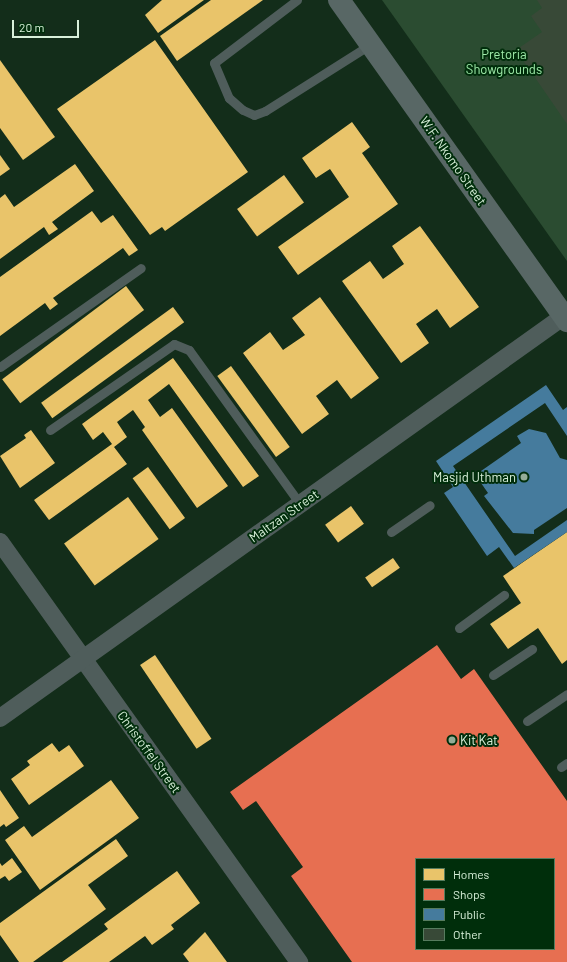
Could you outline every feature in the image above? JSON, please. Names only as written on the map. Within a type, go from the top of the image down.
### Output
[{"type":"main road","name":"W.F. Nkomo Street","points":[[340,0],[566,317]]},
{"type":"street","name":"Maltzan Street","points":[[0,718],[566,317]]},
{"type":"street","name":"Christoffel Street","points":[[0,542],[299,962]]},
{"type":"lane","points":[[297,0],[214,63],[229,98],[243,110],[254,115],[265,110],[371,44]]},
{"type":"lane","points":[[0,367],[142,268]]},
{"type":"lane","points":[[50,430],[174,344],[189,350],[300,504]]},
{"type":"lane","points":[[391,532],[430,504]]},
{"type":"lane","points":[[459,628],[504,595]]},
{"type":"lane","points":[[493,675],[532,649]]},
{"type":"lane","points":[[527,722],[567,694]]},
{"type":"green space","name":"Pretoria Showgrounds","points":[[382,0],[567,0],[567,261]]},
{"type":"building: Homes","points":[[162,0],[204,0],[158,33],[145,15]]},
{"type":"building: Homes","points":[[211,0],[263,0],[177,61],[160,36]]},
{"type":"building: Homes","points":[[155,40],[248,172],[165,231],[162,227],[150,235],[57,109]]},
{"type":"building: Homes","points":[[0,60],[55,137],[23,160],[0,128]]},
{"type":"building: Homes","points":[[352,122],[370,147],[362,153],[398,204],[298,275],[278,247],[349,197],[330,169],[316,178],[302,158]]},
{"type":"building: Homes","points":[[0,155],[10,169],[0,176]]},
{"type":"building: Homes","points":[[75,164],[94,191],[52,222],[58,229],[49,235],[44,227],[0,259],[0,198],[5,194],[14,207]]},
{"type":"building: Homes","points":[[284,175],[304,203],[257,237],[237,209]]},
{"type":"building: Homes","points":[[92,211],[101,223],[113,215],[138,250],[129,256],[123,248],[53,298],[58,304],[50,310],[45,303],[0,336],[0,277]]},
{"type":"building: Homes","points":[[420,226],[479,307],[450,328],[437,309],[416,324],[429,343],[401,363],[342,281],[370,261],[383,279],[404,264],[392,246]]},
{"type":"building: Homes","points":[[126,286],[144,310],[20,403],[2,379]]},
{"type":"building: Homes","points":[[320,297],[379,378],[351,399],[337,380],[316,396],[329,414],[302,434],[243,353],[270,332],[283,350],[305,335],[292,318]]},
{"type":"building: Homes","points":[[173,307],[184,322],[52,418],[41,403]]},
{"type":"building: Homes","points":[[173,358],[259,476],[243,487],[169,384],[148,400],[160,417],[172,408],[228,486],[197,508],[142,430],[145,427],[133,410],[117,422],[127,437],[114,447],[127,464],[49,520],[34,500],[112,444],[103,432],[93,440],[82,424]]},
{"type":"building: Homes","points":[[231,366],[290,447],[276,457],[217,376]]},
{"type":"building: Homes","points":[[31,430],[55,463],[20,488],[0,456],[26,438],[24,435]]},
{"type":"building: Homes","points":[[148,467],[185,518],[170,529],[133,478]]},
{"type":"building: Homes","points":[[128,497],[159,539],[95,586],[64,543]]},
{"type":"building: Homes","points":[[351,506],[364,524],[338,543],[325,525]]},
{"type":"building: Homes","points":[[567,532],[567,660],[562,664],[538,628],[508,649],[490,624],[521,603],[503,576]]},
{"type":"building: Homes","points":[[393,558],[400,568],[372,587],[365,578]]},
{"type":"building: Homes","points":[[155,655],[211,739],[197,749],[140,665]]},
{"type":"building: Homes","points":[[52,743],[59,752],[69,745],[84,766],[29,805],[11,779],[30,765],[27,761]]},
{"type":"building: Homes","points":[[111,780],[139,818],[40,890],[5,840],[24,826],[32,837]]},
{"type":"building: Homes","points":[[0,790],[19,818],[6,827],[4,824],[0,827]]},
{"type":"building: Homes","points":[[116,839],[128,856],[88,885],[106,909],[33,962],[19,962],[0,935],[0,923]]},
{"type":"building: Homes","points":[[12,858],[22,872],[9,881],[5,876],[0,879],[0,863],[2,866]]},
{"type":"building: Homes","points":[[177,871],[200,903],[171,925],[174,929],[152,945],[145,936],[109,962],[62,962],[108,929],[104,924]]},
{"type":"building: Homes","points":[[205,932],[227,962],[189,962],[183,954]]},
{"type":"building: Shops","points":[[437,645],[461,679],[474,669],[567,801],[567,962],[352,962],[291,876],[303,867],[256,801],[243,810],[230,792]]},
{"type":"building: Public","points":[[546,385],[563,410],[567,407],[567,436],[545,403],[453,466],[515,556],[567,520],[567,532],[514,568],[499,547],[487,556],[444,493],[453,487],[436,461]]},
{"type":"building: Public","name":"Masjid Uthman","points":[[529,429],[546,433],[560,458],[567,460],[567,508],[534,530],[534,534],[513,533],[484,496],[488,493],[481,483],[481,471],[521,443],[517,436]]},
{"type":"building: Other","points":[[537,0],[567,0],[567,124],[516,50],[542,32],[531,16],[542,8]]},
{"type":"place","name":"Masjid Uthman","points":[[524,477]]},
{"type":"place","name":"Kit Kat","points":[[452,740]]}]
